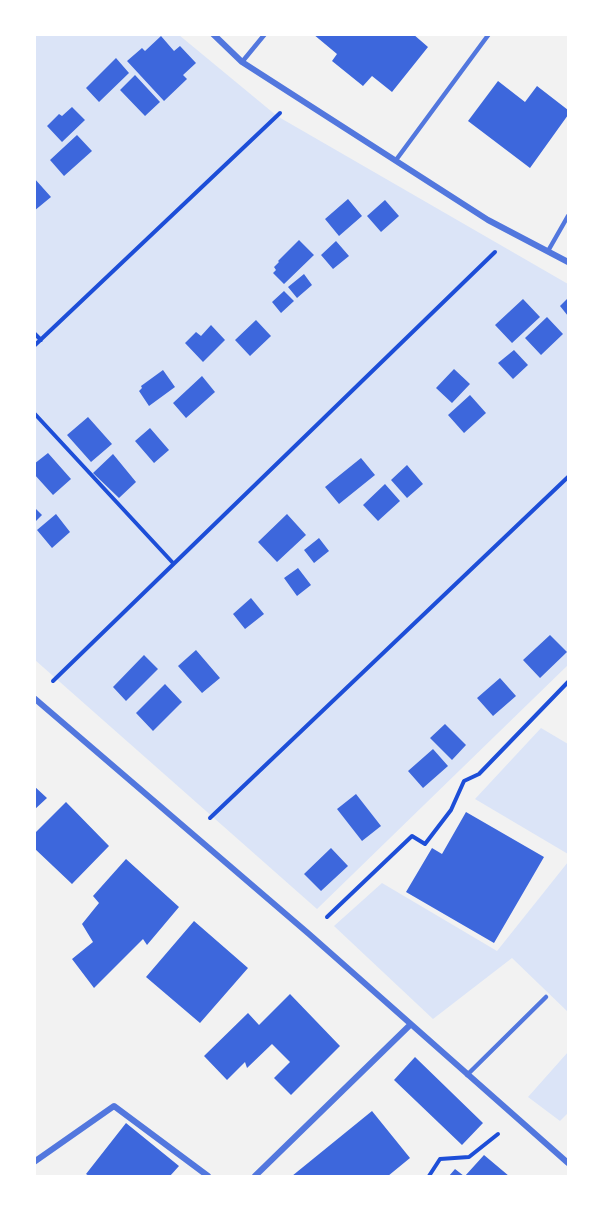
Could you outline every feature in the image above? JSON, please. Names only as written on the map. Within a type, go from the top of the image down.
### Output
[{"type":"street","points":[[213,34],[242,62],[488,220],[568,262]]},
{"type":"street","points":[[34,698],[309,934],[568,1163]]},
{"type":"street","points":[[255,1176],[410,1025]]},
{"type":"street","points":[[34,1162],[114,1106],[208,1176]]},
{"type":"lane","points":[[242,62],[265,34]]},
{"type":"lane","points":[[396,160],[489,34]]},
{"type":"lane","points":[[548,251],[568,216]]},
{"type":"lane","points":[[467,1075],[546,997]]},
{"type":"path","points":[[34,346],[296,96]]},
{"type":"path","points":[[34,698],[514,233]]},
{"type":"path","points":[[34,333],[41,340]]},
{"type":"path","points":[[34,413],[173,562]]},
{"type":"path","points":[[192,835],[568,477]]},
{"type":"path","points":[[309,934],[412,836],[425,844],[451,810],[464,781],[479,774],[568,682]]},
{"type":"path","points":[[429,1176],[440,1159],[469,1157],[518,1119]]},
{"type":"shaded area","points":[[35,35],[179,35],[277,116],[568,284],[568,665],[317,909],[35,660]]},
{"type":"shaded area","points":[[541,728],[568,744],[568,854],[475,799]]},
{"type":"shaded area","points":[[568,862],[568,1012],[512,958],[433,1019],[334,926],[382,883],[497,951]]},
{"type":"shaded area","points":[[568,1052],[568,1113],[560,1121],[528,1097]]},
{"type":"building","points":[[313,34],[413,34],[428,47],[392,92],[372,76],[363,86],[332,61],[337,54]]},
{"type":"building","points":[[161,36],[174,51],[180,46],[196,63],[183,75],[187,79],[164,101],[127,61],[142,48],[145,51]]},
{"type":"building","points":[[116,58],[129,73],[99,102],[86,88]]},
{"type":"building","points":[[135,75],[160,102],[145,116],[120,90]]},
{"type":"building","points":[[498,81],[525,102],[537,86],[568,110],[568,115],[530,168],[468,121]]},
{"type":"building","points":[[72,107],[85,120],[62,142],[47,126],[59,114],[62,116]]},
{"type":"building","points":[[77,135],[92,151],[64,176],[50,160]]},
{"type":"building","points":[[34,178],[51,197],[34,211]]},
{"type":"building","points":[[348,199],[362,216],[339,236],[325,219]]},
{"type":"building","points":[[385,200],[399,216],[381,232],[367,216]]},
{"type":"building","points":[[299,240],[314,255],[284,284],[273,273],[276,270],[274,267]]},
{"type":"building","points":[[336,241],[349,256],[333,269],[321,255]]},
{"type":"building","points":[[304,274],[312,285],[297,298],[288,287]]},
{"type":"building","points":[[284,291],[294,301],[281,313],[272,302]]},
{"type":"building","points":[[568,298],[568,316],[560,306]]},
{"type":"building","points":[[523,299],[540,317],[512,343],[495,325]]},
{"type":"building","points":[[547,317],[563,334],[541,355],[525,338]]},
{"type":"building","points":[[256,320],[271,336],[250,356],[235,340]]},
{"type":"building","points":[[211,325],[225,340],[203,362],[185,343],[196,332],[201,336]]},
{"type":"building","points":[[514,350],[528,365],[513,379],[498,363]]},
{"type":"building","points":[[454,369],[470,384],[452,403],[436,388]]},
{"type":"building","points":[[163,370],[175,387],[149,406],[139,391],[141,386]]},
{"type":"building","points":[[202,376],[215,392],[186,418],[173,403]]},
{"type":"building","points":[[470,395],[486,413],[464,433],[448,415]]},
{"type":"building","points":[[88,417],[112,444],[91,462],[67,435]]},
{"type":"building","points":[[150,428],[169,450],[154,463],[135,441]]},
{"type":"building","points":[[48,453],[71,479],[53,495],[34,474],[34,464]]},
{"type":"building","points":[[113,454],[136,482],[119,498],[93,473]]},
{"type":"building","points":[[361,458],[375,475],[339,504],[325,487]]},
{"type":"building","points":[[407,465],[423,484],[407,498],[391,480]]},
{"type":"building","points":[[385,484],[400,501],[378,521],[363,505]]},
{"type":"building","points":[[34,507],[42,515],[34,523]]},
{"type":"building","points":[[56,514],[70,532],[52,548],[37,530]]},
{"type":"building","points":[[287,514],[306,535],[277,562],[258,542]]},
{"type":"building","points":[[319,538],[329,551],[314,563],[304,550]]},
{"type":"building","points":[[298,568],[311,585],[297,596],[284,578]]},
{"type":"building","points":[[251,598],[264,614],[245,629],[233,614]]},
{"type":"building","points":[[550,635],[567,652],[540,678],[523,660]]},
{"type":"building","points":[[196,650],[220,678],[202,693],[178,666]]},
{"type":"building","points":[[144,655],[158,669],[126,701],[113,687]]},
{"type":"building","points":[[500,678],[516,696],[493,716],[477,698]]},
{"type":"building","points":[[165,684],[182,702],[153,731],[136,713]]},
{"type":"building","points":[[445,724],[466,745],[452,760],[430,738]]},
{"type":"building","points":[[433,749],[448,766],[423,788],[408,771]]},
{"type":"building","points":[[34,786],[47,798],[34,810]]},
{"type":"building","points":[[356,794],[381,826],[362,841],[337,809]]},
{"type":"building","points":[[66,802],[109,846],[72,884],[34,848],[34,834]]},
{"type":"building","points":[[466,812],[544,857],[494,943],[406,892],[432,848],[442,854]]},
{"type":"building","points":[[331,848],[348,866],[321,891],[304,874]]},
{"type":"building","points":[[126,859],[179,907],[147,945],[143,939],[94,988],[72,959],[93,942],[82,924],[99,903],[93,896]]},
{"type":"building","points":[[194,921],[248,968],[200,1023],[146,977]]},
{"type":"building","points":[[290,994],[340,1046],[291,1095],[274,1078],[290,1062],[272,1044],[247,1068],[245,1062],[227,1080],[204,1056],[248,1013],[259,1025]]},
{"type":"building","points":[[415,1057],[483,1123],[462,1145],[394,1080]]},
{"type":"building","points":[[372,1111],[410,1158],[388,1176],[292,1176]]},
{"type":"building","points":[[126,1123],[179,1166],[170,1176],[89,1176],[86,1174]]},
{"type":"building","points":[[484,1155],[509,1176],[465,1176]]},
{"type":"building","points":[[455,1169],[464,1176],[449,1176]]}]
